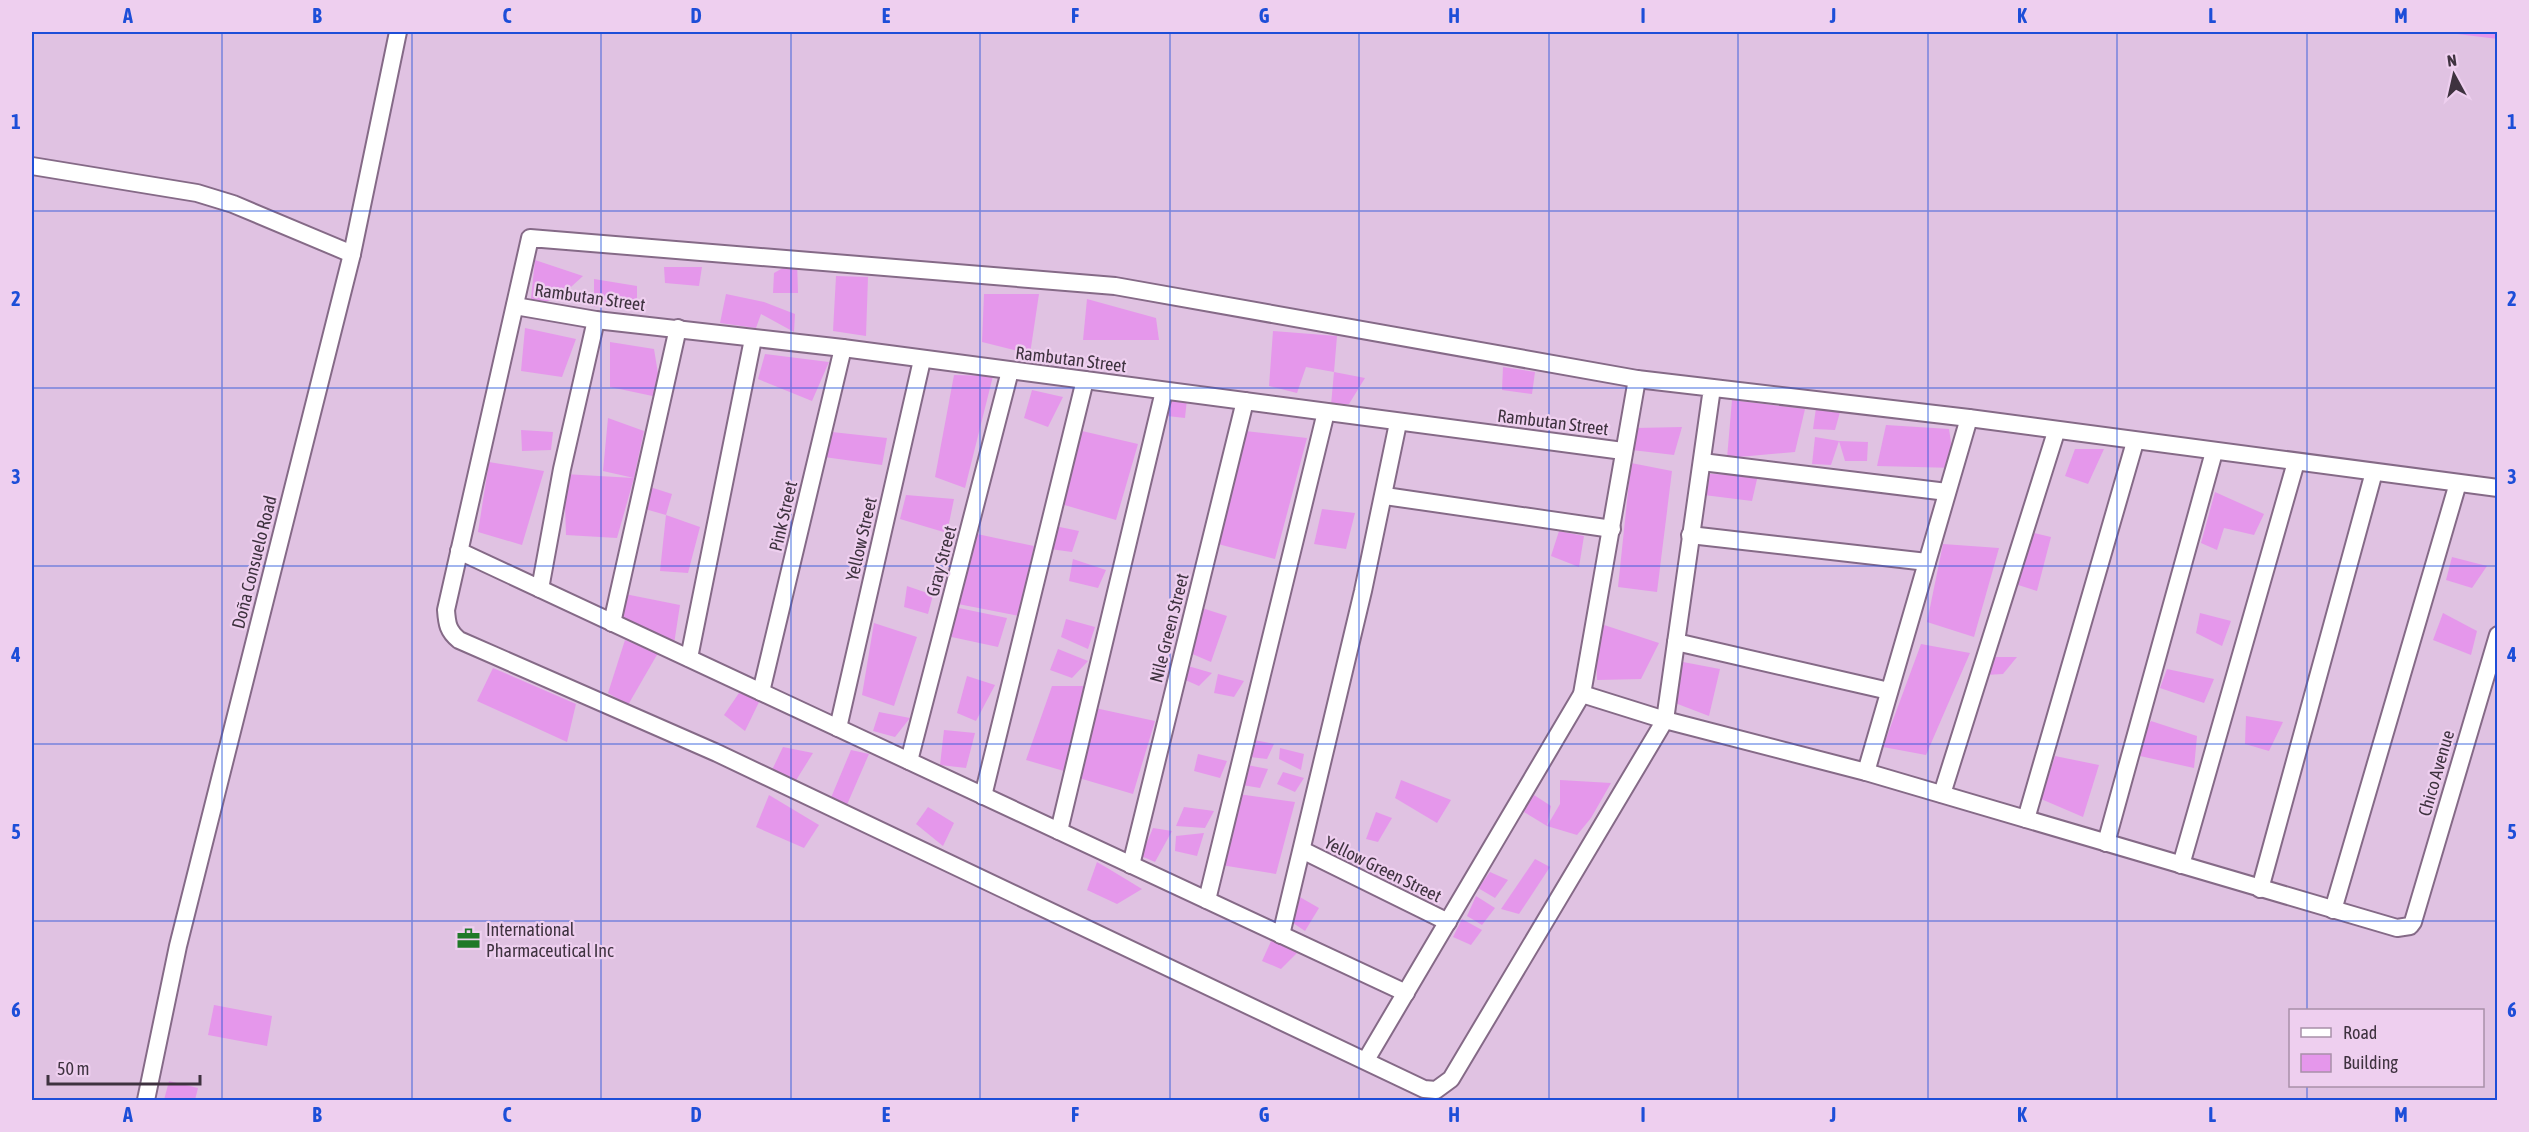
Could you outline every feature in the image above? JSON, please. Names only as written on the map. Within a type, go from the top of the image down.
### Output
[{"type":"street","name":"Doña Consuelo Road","points":[[146,1101],[178,946],[352,254],[398,32]]},
{"type":"street","points":[[32,166],[197,193],[233,204],[352,254]]},
{"type":"street","points":[[1712,388],[1665,720],[1451,1079],[1436,1090],[1424,1089],[717,753],[459,640],[451,634],[447,625],[446,610],[530,238],[1115,286],[1637,379],[1969,418],[2056,432],[2498,488]]},
{"type":"street","name":"Rambutan Street","points":[[515,306],[596,320],[843,348],[1623,451]]},
{"type":"street","points":[[540,589],[562,469],[596,320]]},
{"type":"street","points":[[612,623],[678,328]]},
{"type":"street","points":[[689,658],[753,339]]},
{"type":"street","name":"Pink Street","points":[[761,692],[843,348]]},
{"type":"street","name":"Yellow Street","points":[[838,728],[922,360]]},
{"type":"street","name":"Gray Street","points":[[909,761],[1010,371]]},
{"type":"street","points":[[1366,1060],[1582,694],[1637,379]]},
{"type":"street","points":[[983,796],[1085,380]]},
{"type":"street","points":[[1059,831],[1164,391]]},
{"type":"street","name":"Nile Green Street","points":[[1131,865],[1245,401]]},
{"type":"street","points":[[1206,900],[1326,412]]},
{"type":"street","points":[[1866,772],[1969,418]]},
{"type":"street","points":[[1281,935],[1384,496],[1398,423]]},
{"type":"street","points":[[1942,794],[2056,432]]},
{"type":"street","points":[[2026,819],[2135,442]]},
{"type":"street","points":[[2106,843],[2214,452]]},
{"type":"street","points":[[1702,462],[1947,492]]},
{"type":"street","points":[[2181,865],[2296,462]]},
{"type":"street","points":[[2260,889],[2374,472]]},
{"type":"street","points":[[1582,694],[1665,720],[1866,772],[2333,910],[2458,483]]},
{"type":"street","points":[[1384,496],[1612,529]]},
{"type":"street","points":[[1690,535],[1927,562]]},
{"type":"street","points":[[459,551],[1406,993]]},
{"type":"street","name":"Chico Avenue","points":[[2333,910],[2397,928],[2410,926],[2413,921],[2498,635]]},
{"type":"street","points":[[1676,642],[1889,691]]},
{"type":"street","name":"Yellow Green Street","points":[[1302,850],[1448,922]]},
{"type":"building","points":[[2498,32],[2498,39],[2449,33]]},
{"type":"building","points":[[535,260],[583,276],[561,296],[530,308]]},
{"type":"building","points":[[797,260],[798,293],[773,293],[774,273]]},
{"type":"building","points":[[664,267],[702,267],[699,286],[665,283]]},
{"type":"building","points":[[836,276],[868,277],[866,336],[833,331]]},
{"type":"building","points":[[594,279],[637,286],[637,303],[594,307]]},
{"type":"building","points":[[726,294],[764,302],[795,314],[794,332],[761,314],[756,328],[720,323]]},
{"type":"building","points":[[984,294],[1039,294],[1030,354],[982,342]]},
{"type":"building","points":[[1087,299],[1156,318],[1159,340],[1083,340]]},
{"type":"building","points":[[525,328],[576,339],[562,377],[521,371]]},
{"type":"building","points":[[1273,331],[1337,336],[1334,372],[1306,367],[1297,393],[1269,386]]},
{"type":"building","points":[[610,342],[654,349],[662,398],[610,387]]},
{"type":"building","points":[[765,354],[829,362],[812,401],[758,379]]},
{"type":"building","points":[[1503,367],[1535,372],[1532,394],[1502,390]]},
{"type":"building","points":[[1334,372],[1365,378],[1349,404],[1331,405]]},
{"type":"building","points":[[954,375],[993,376],[965,488],[935,477]]},
{"type":"building","points":[[1032,390],[1063,397],[1048,427],[1024,418]]},
{"type":"building","points":[[1170,398],[1187,399],[1185,418],[1167,416]]},
{"type":"building","points":[[1732,400],[1805,409],[1795,452],[1727,458]]},
{"type":"building","points":[[1816,408],[1840,412],[1835,430],[1813,429]]},
{"type":"building","points":[[608,418],[644,431],[634,478],[603,471]]},
{"type":"building","points":[[1886,425],[1949,429],[1955,468],[1877,466]]},
{"type":"building","points":[[1682,427],[1674,455],[1632,450],[1635,428]]},
{"type":"building","points":[[521,430],[553,432],[551,450],[522,451]]},
{"type":"building","points":[[1082,431],[1138,444],[1116,520],[1061,504]]},
{"type":"building","points":[[1245,431],[1307,438],[1275,559],[1218,544]]},
{"type":"building","points":[[832,432],[887,438],[882,465],[824,457]]},
{"type":"building","points":[[1815,437],[1839,441],[1831,465],[1812,464]]},
{"type":"building","points":[[1839,441],[1868,442],[1867,461],[1845,461]]},
{"type":"building","points":[[2075,449],[2104,449],[2088,484],[2065,476]]},
{"type":"building","points":[[489,462],[544,471],[522,545],[478,532]]},
{"type":"building","points":[[1631,463],[1672,471],[1657,592],[1618,587]]},
{"type":"building","points":[[564,474],[634,478],[617,538],[566,535]]},
{"type":"building","points":[[1706,474],[1758,475],[1752,501],[1704,495]]},
{"type":"building","points":[[650,487],[672,494],[666,515],[645,509]]},
{"type":"building","points":[[2215,492],[2264,514],[2254,535],[2224,528],[2217,550],[2201,543]]},
{"type":"building","points":[[906,495],[954,499],[947,533],[900,519]]},
{"type":"building","points":[[1322,509],[1355,513],[1346,549],[1314,544]]},
{"type":"building","points":[[666,515],[700,527],[688,573],[660,571]]},
{"type":"building","points":[[1055,526],[1079,531],[1072,552],[1050,549]]},
{"type":"building","points":[[1559,531],[1584,536],[1579,567],[1551,556]]},
{"type":"building","points":[[2030,532],[2051,537],[2037,591],[2015,584]]},
{"type":"building","points":[[977,534],[1034,546],[1019,616],[958,604]]},
{"type":"building","points":[[1943,544],[1999,548],[1974,637],[1927,622]]},
{"type":"building","points":[[2452,557],[2487,566],[2472,588],[2446,580]]},
{"type":"building","points":[[1073,559],[1106,570],[1098,588],[1069,581]]},
{"type":"building","points":[[907,586],[933,595],[928,614],[904,607]]},
{"type":"building","points":[[625,594],[680,605],[674,644],[623,618]]},
{"type":"building","points":[[954,607],[1007,618],[998,647],[947,636]]},
{"type":"building","points":[[1202,608],[1227,616],[1211,662],[1190,653]]},
{"type":"building","points":[[2200,613],[2231,621],[2222,646],[2196,633]]},
{"type":"building","points":[[2443,613],[2477,631],[2471,655],[2433,640]]},
{"type":"building","points":[[1066,619],[1095,627],[1088,649],[1061,637]]},
{"type":"building","points":[[1595,622],[1659,643],[1641,679],[1597,680]]},
{"type":"building","points":[[874,623],[917,637],[894,706],[862,695]]},
{"type":"building","points":[[625,640],[658,653],[628,705],[608,693]]},
{"type":"building","points":[[1921,644],[1970,653],[1926,755],[1883,747]]},
{"type":"building","points":[[1058,649],[1088,661],[1072,678],[1050,670]]},
{"type":"building","points":[[1991,657],[2017,657],[2003,674],[1986,675]]},
{"type":"building","points":[[1683,662],[1720,669],[1709,716],[1675,703]]},
{"type":"building","points":[[1188,666],[1212,673],[1199,686],[1183,679]]},
{"type":"building","points":[[493,668],[576,704],[567,742],[477,701]]},
{"type":"building","points":[[2167,669],[2214,679],[2204,703],[2160,688]]},
{"type":"building","points":[[1218,674],[1244,681],[1234,697],[1214,693]]},
{"type":"building","points":[[967,676],[995,685],[976,721],[957,713]]},
{"type":"building","points":[[1052,686],[1085,686],[1064,771],[1026,760]]},
{"type":"building","points":[[739,693],[760,700],[745,731],[724,715]]},
{"type":"building","points":[[1095,708],[1155,721],[1133,794],[1079,778]]},
{"type":"building","points":[[879,712],[910,718],[895,737],[873,731]]},
{"type":"building","points":[[2246,716],[2283,722],[2269,751],[2245,744]]},
{"type":"building","points":[[2151,721],[2197,736],[2194,768],[2131,754]]},
{"type":"building","points":[[944,730],[975,733],[966,768],[940,765]]},
{"type":"building","points":[[1254,740],[1274,744],[1267,759],[1250,757]]},
{"type":"building","points":[[783,747],[813,753],[795,782],[772,770]]},
{"type":"building","points":[[1280,748],[1304,754],[1301,770],[1279,759]]},
{"type":"building","points":[[851,750],[869,754],[846,807],[830,800]]},
{"type":"building","points":[[1198,754],[1227,761],[1220,778],[1194,771]]},
{"type":"building","points":[[2055,756],[2099,765],[2083,817],[2041,799]]},
{"type":"building","points":[[1247,765],[1268,769],[1260,788],[1242,785]]},
{"type":"building","points":[[1283,772],[1304,778],[1295,792],[1277,784]]},
{"type":"building","points":[[1401,780],[1451,800],[1437,823],[1395,798]]},
{"type":"building","points":[[1560,780],[1611,783],[1591,818],[1577,835],[1547,826],[1560,804]]},
{"type":"building","points":[[1238,794],[1295,802],[1276,874],[1221,865]]},
{"type":"building","points":[[769,795],[819,825],[804,848],[756,827]]},
{"type":"building","points":[[1534,795],[1551,806],[1547,826],[1524,812]]},
{"type":"building","points":[[928,807],[954,823],[943,846],[916,824]]},
{"type":"building","points":[[1184,807],[1214,811],[1205,828],[1176,826]]},
{"type":"building","points":[[1376,812],[1392,818],[1378,842],[1366,839]]},
{"type":"building","points":[[1153,828],[1172,831],[1155,862],[1141,856]]},
{"type":"building","points":[[1204,833],[1197,856],[1175,851],[1176,836]]},
{"type":"building","points":[[1535,859],[1550,867],[1519,914],[1501,909]]},
{"type":"building","points":[[1097,862],[1142,889],[1117,904],[1087,890]]},
{"type":"building","points":[[1490,872],[1508,880],[1495,898],[1478,888]]},
{"type":"building","points":[[1298,896],[1319,908],[1305,931],[1293,923]]},
{"type":"building","points":[[1476,896],[1495,908],[1482,925],[1467,916]]},
{"type":"building","points":[[1462,919],[1482,930],[1471,945],[1453,937]]},
{"type":"building","points":[[1272,939],[1297,953],[1281,969],[1262,961]]},
{"type":"building","points":[[214,1005],[272,1016],[267,1046],[208,1035]]},
{"type":"building","points":[[169,1081],[198,1088],[195,1100],[164,1100]]},
{"type":"place","name":"International Pharmaceutical Inc","points":[[468,939]]}]
